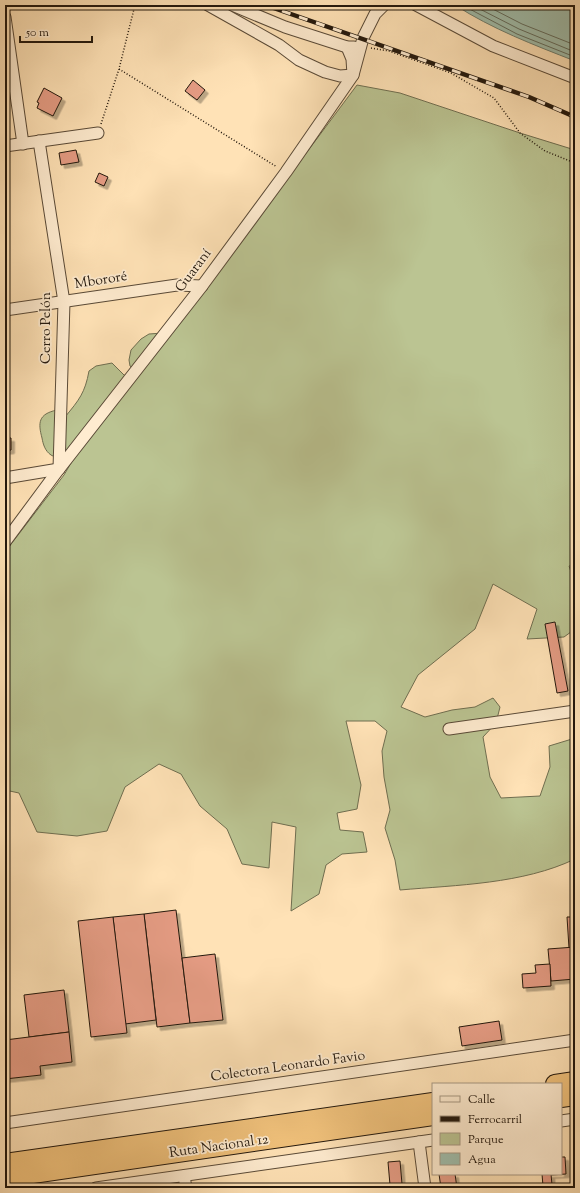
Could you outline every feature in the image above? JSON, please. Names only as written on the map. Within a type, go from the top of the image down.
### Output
[{"type":"highway","points":[[562,1083],[575,1081]]},
{"type":"highway","points":[[562,1098],[575,1096]]},
{"type":"highway","name":"Ruta Nacional 12","points":[[5,1163],[432,1102]]},
{"type":"highway","name":"Ruta Nacional 12","points":[[5,1178],[432,1116]]},
{"type":"street","points":[[208,5],[279,45],[299,60],[325,72],[340,76],[353,75],[352,59],[347,47]]},
{"type":"street","points":[[232,5],[285,27],[347,47],[361,46]]},
{"type":"street","name":"Guaraní","points":[[5,542],[59,469],[202,286],[286,172],[353,75],[363,38],[375,14],[384,5]]},
{"type":"street","points":[[417,5],[493,46],[575,78]]},
{"type":"street","points":[[5,17],[24,144]]},
{"type":"street","points":[[5,146],[98,133]]},
{"type":"street","name":"Cerro Pelón","points":[[40,141],[64,302],[59,469]]},
{"type":"street","name":"Mbororé","points":[[5,310],[177,285],[202,286]]},
{"type":"street","points":[[5,478],[59,469]]},
{"type":"street","points":[[449,729],[575,711]]},
{"type":"street","name":"Colectora Leonardo Favio","points":[[5,1123],[575,1040]]},
{"type":"street","points":[[562,1121],[575,1119]]},
{"type":"street","points":[[96,1188],[432,1140]]},
{"type":"street","points":[[419,1142],[425,1188]]},
{"type":"street","points":[[184,1176],[186,1188]]},
{"type":"path","points":[[98,133],[119,69],[135,5]]},
{"type":"path","points":[[361,46],[388,51],[451,73],[494,98],[520,133],[545,151],[575,163]]},
{"type":"path","points":[[119,69],[286,172]]},
{"type":"green space","points":[[357,85],[400,93],[575,150],[575,565],[569,566],[575,584],[575,629],[564,637],[527,639],[537,609],[493,584],[475,629],[418,675],[401,707],[425,717],[452,710],[475,707],[493,698],[500,707],[496,723],[483,737],[490,777],[501,798],[540,796],[550,767],[549,746],[572,739],[575,742],[575,859],[534,874],[512,878],[467,885],[400,890],[395,860],[385,828],[390,810],[384,777],[382,751],[387,731],[375,721],[346,721],[361,785],[357,809],[337,813],[340,830],[363,832],[367,852],[342,854],[326,865],[319,894],[291,911],[296,827],[272,822],[269,868],[242,864],[227,829],[200,806],[181,774],[159,764],[125,787],[107,831],[77,836],[37,832],[19,793],[5,790],[5,552],[64,475],[71,463],[72,457],[56,457],[51,455],[46,449],[43,443],[40,428],[43,417],[46,414],[57,410],[65,417],[81,396],[86,385],[89,371],[96,366],[112,363],[124,375],[131,377],[135,370],[130,366],[129,360],[131,350],[141,339],[149,334],[163,333],[230,255]]},
{"type":"water","points":[[455,5],[575,5],[575,61],[498,29]]},
{"type":"building","points":[[193,80],[205,90],[197,100],[185,91]]},
{"type":"building","points":[[44,88],[62,98],[53,116],[37,108],[39,103],[37,102]]},
{"type":"building","points":[[76,150],[79,162],[61,165],[59,153]]},
{"type":"building","points":[[99,173],[108,177],[104,186],[95,182]]},
{"type":"building","points":[[5,438],[11,438],[11,450],[5,451]]},
{"type":"building","points":[[555,622],[568,691],[557,693],[545,624]]},
{"type":"building","points":[[176,910],[190,1023],[157,1027],[144,914]]},
{"type":"building","points":[[144,914],[156,1020],[125,1024],[113,917]]},
{"type":"building","points":[[113,917],[127,1033],[91,1037],[78,921]]},
{"type":"building","points":[[567,917],[575,917],[575,947],[569,948]]},
{"type":"building","points":[[575,947],[575,979],[551,981],[548,949]]},
{"type":"building","points":[[215,954],[223,1020],[190,1023],[182,958]]},
{"type":"building","points":[[550,964],[551,986],[523,988],[522,974],[536,973],[535,965]]},
{"type":"building","points":[[64,990],[69,1032],[29,1037],[24,995]]},
{"type":"building","points":[[499,1021],[502,1040],[462,1046],[459,1027]]},
{"type":"building","points":[[69,1032],[72,1062],[40,1066],[41,1075],[5,1079],[5,1040]]},
{"type":"building","points":[[562,1157],[565,1157],[566,1174],[562,1174]]},
{"type":"building","points":[[400,1161],[402,1184],[390,1185],[388,1162]]},
{"type":"building","points":[[439,1175],[455,1175],[457,1188],[441,1188]]},
{"type":"building","points":[[542,1175],[551,1175],[552,1185],[543,1186]]},
{"type":"railway","points":[[265,5],[529,97],[575,117]]}]
